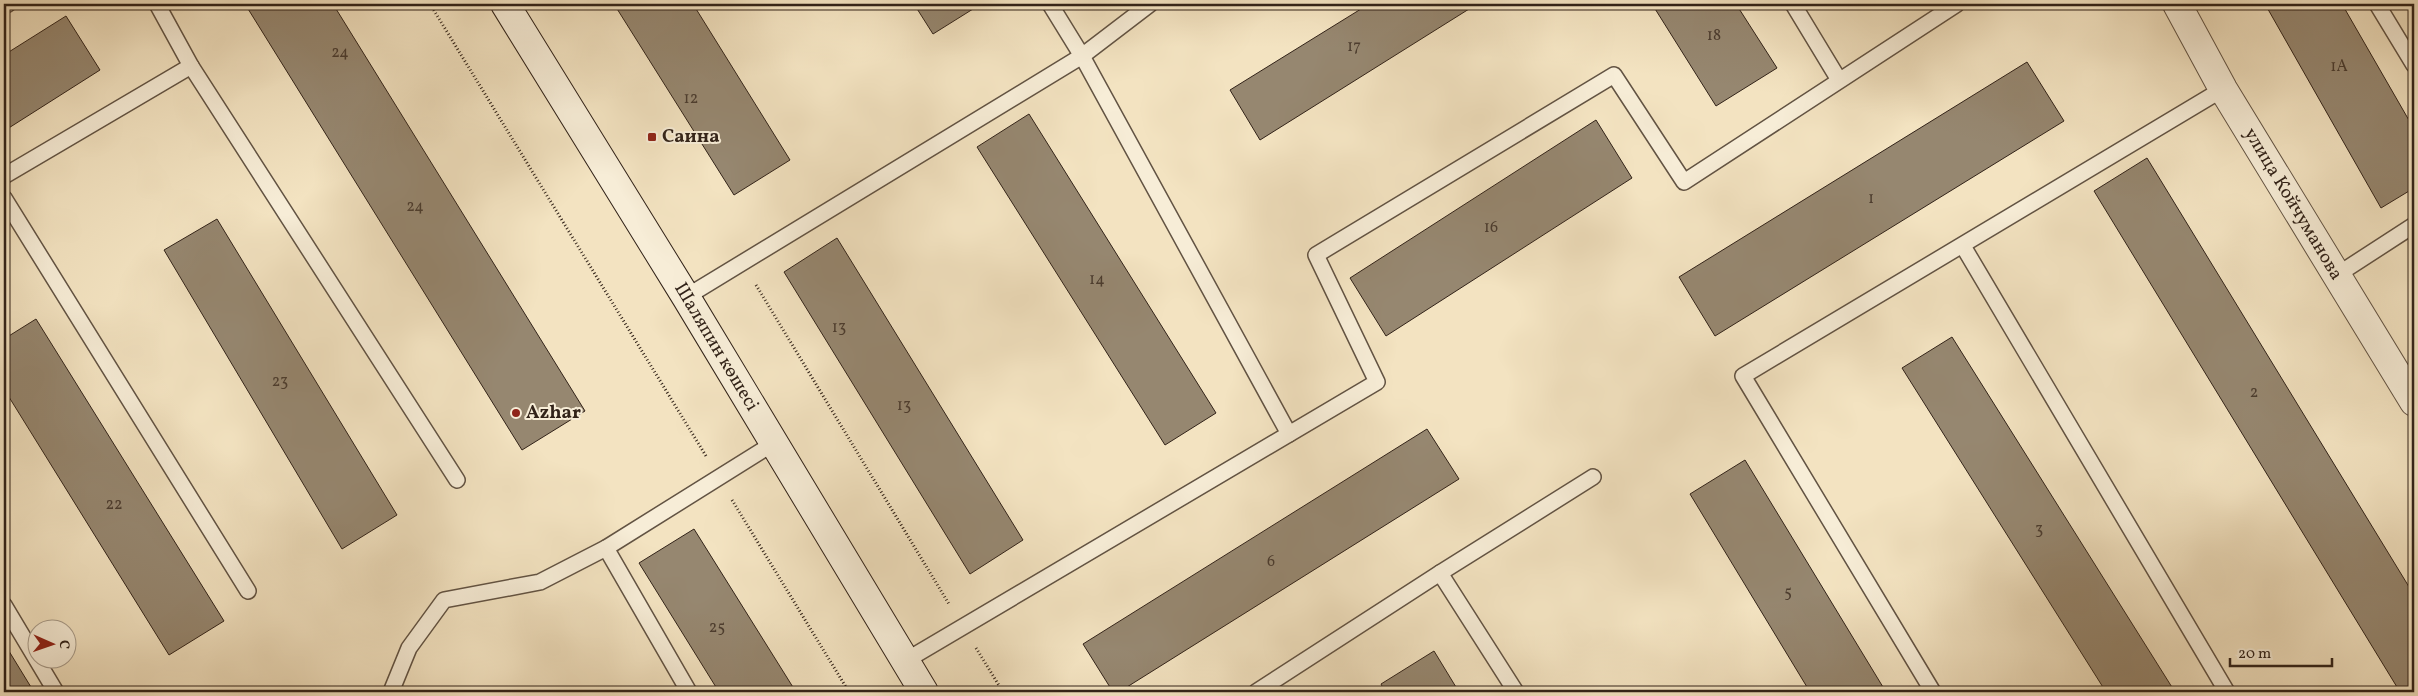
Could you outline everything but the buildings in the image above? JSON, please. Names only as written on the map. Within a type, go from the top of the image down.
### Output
[{"type":"main road","name":"Шаляпин көшесі","points":[[505,4],[686,297],[924,692]]},
{"type":"main road","name":"улица Койчуманова","points":[[2177,4],[2223,89],[2414,402]]},
{"type":"lane","points":[[4,6],[8,4]]},
{"type":"lane","points":[[156,4],[191,66],[457,480]]},
{"type":"lane","points":[[1050,4],[1082,56],[1289,434]]},
{"type":"lane","points":[[686,297],[1082,56],[1150,4]]},
{"type":"lane","points":[[1793,4],[1839,80]]},
{"type":"lane","points":[[905,661],[1377,382],[1316,255],[1614,75],[1684,182],[1957,4]]},
{"type":"lane","points":[[2377,4],[2414,65]]},
{"type":"lane","points":[[4,176],[191,66]]},
{"type":"lane","points":[[1933,692],[1743,376],[2223,89]]},
{"type":"lane","points":[[4,198],[248,591]]},
{"type":"lane","points":[[2337,275],[2414,225]]},
{"type":"lane","points":[[1963,246],[2227,692]]},
{"type":"lane","points":[[391,692],[408,648],[444,600],[540,582],[606,548],[774,443]]},
{"type":"lane","points":[[1256,692],[1593,477]]},
{"type":"lane","points":[[606,548],[689,692]]},
{"type":"lane","points":[[1440,573],[1516,692]]},
{"type":"lane","points":[[4,605],[56,692]]},
{"type":"path","points":[[430,4],[849,692]]},
{"type":"path","points":[[765,302],[1004,692]]},
{"type":"place","name":"Саина","points":[[652,137]]},
{"type":"place","name":"Azhar","points":[[516,413]]}]
